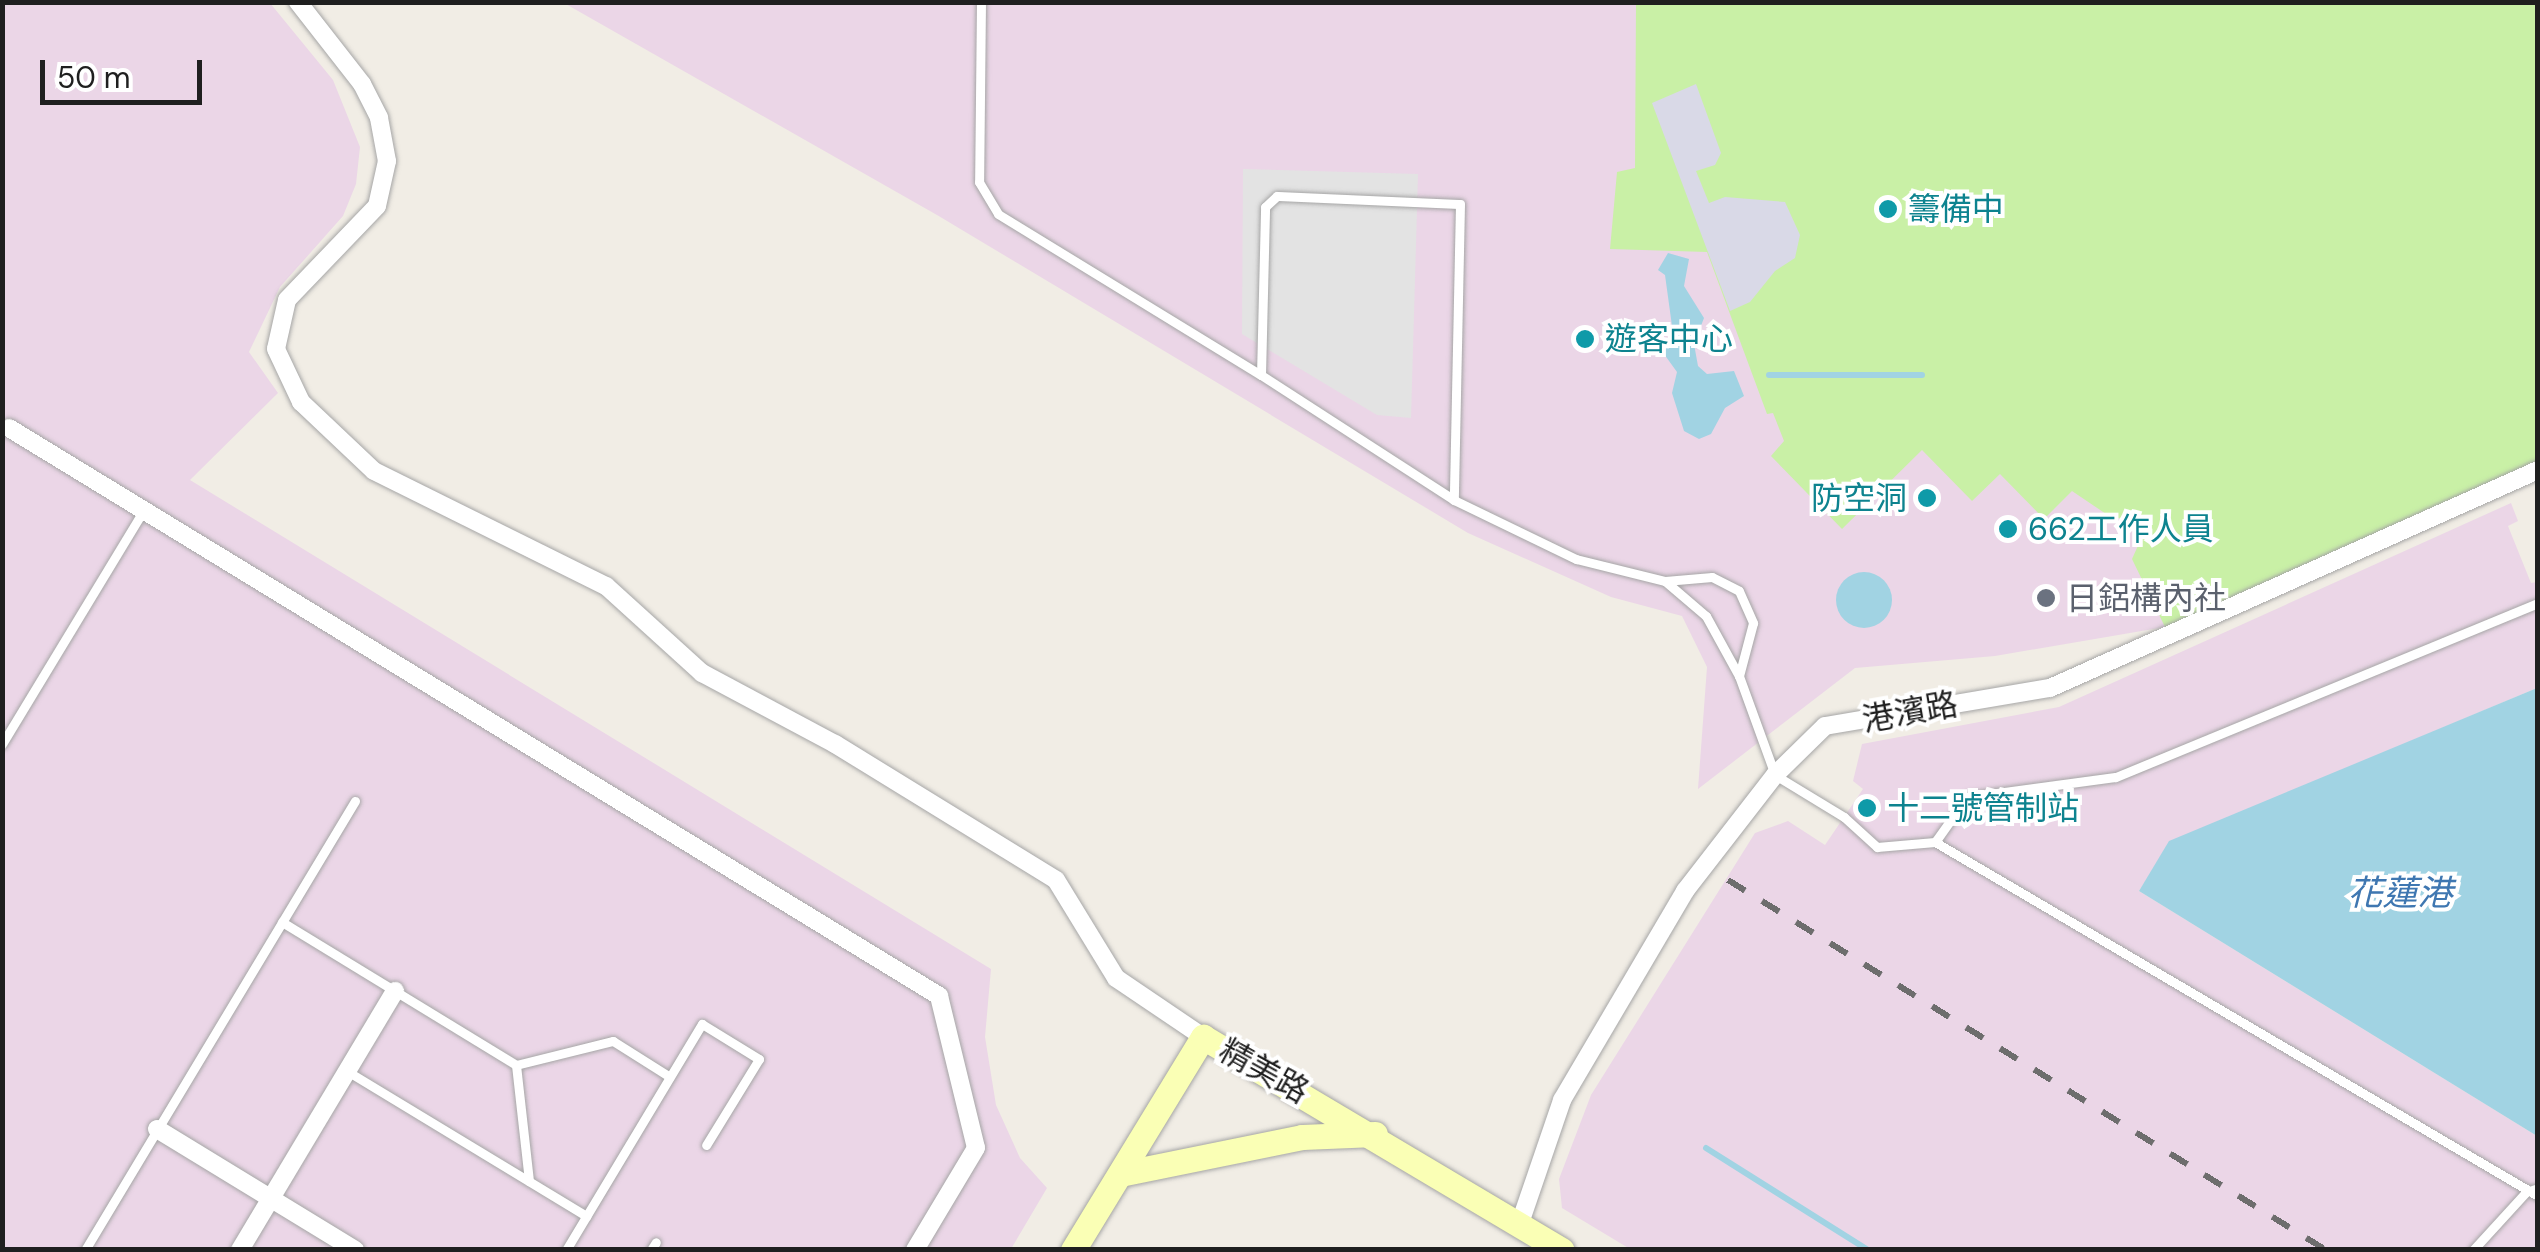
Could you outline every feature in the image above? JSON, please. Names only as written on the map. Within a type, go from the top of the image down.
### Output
[{"type":"main road","name":"精美路","points":[[1074,1250],[1203,1037],[1375,1134],[1562,1250]]},
{"type":"main road","points":[[1120,1174],[1302,1136],[1375,1134]]},
{"type":"street","points":[[298,2],[362,84],[379,118],[387,161],[377,206],[287,300],[276,349],[301,402],[374,472],[606,586],[702,673],[835,744],[1056,880],[1116,978],[1203,1037]]},
{"type":"street","points":[[8,428],[940,996],[976,1148],[915,1250]]},
{"type":"street","name":"港濱路","points":[[1520,1222],[1562,1100],[1685,891],[1775,775],[1824,726],[2050,688],[2538,470]]},
{"type":"street","points":[[240,1250],[395,991]]},
{"type":"street","points":[[157,1130],[355,1250]]},
{"type":"lane","points":[[982,2],[979,182],[998,214],[1261,375],[1454,500],[1576,558],[1665,581],[1712,577],[1739,591],[1753,623],[1739,676]]},
{"type":"lane","points":[[1261,375],[1264,208],[1277,196],[1460,204],[1454,500]]},
{"type":"lane","points":[[2,744],[144,510]]},
{"type":"lane","points":[[1665,581],[1706,616],[1739,676],[1775,775],[1844,817],[1877,847],[1935,842],[2538,1196]]},
{"type":"lane","points":[[1935,842],[1967,797],[2114,777],[2538,603]]},
{"type":"lane","points":[[85,1250],[355,801]]},
{"type":"lane","points":[[282,922],[516,1065],[612,1041],[670,1076]]},
{"type":"lane","points":[[566,1250],[702,1024],[758,1059],[706,1145]]},
{"type":"lane","points":[[516,1065],[529,1182]]},
{"type":"lane","points":[[347,1071],[586,1216]]},
{"type":"lane","points":[[2473,1250],[2526,1192],[2538,1188]]},
{"type":"shaded area","points":[[2,3],[270,3],[333,80],[360,147],[356,184],[343,216],[280,287],[249,352],[278,393],[190,480],[991,969],[985,1037],[996,1105],[1020,1158],[1047,1188],[1011,1249],[3,1249]]},
{"type":"shaded area","points":[[564,3],[2537,3],[2293,568],[2165,627],[1995,656],[1855,668],[1698,789],[1707,667],[1682,616],[1611,597],[1468,533],[937,215]]},
{"type":"shaded area","points":[[1696,84],[1721,153],[1715,165],[1696,171],[1709,203],[1725,197],[1785,202],[1800,235],[1795,258],[1775,271],[1750,302],[1730,311],[1652,103]]},
{"type":"shaded area","points":[[1243,169],[1418,174],[1411,418],[1377,415],[1242,334]]},
{"type":"shaded area","points":[[2511,503],[2518,521],[2508,526],[2531,583],[2537,582],[2537,688],[2171,842],[2139,891],[2537,1136],[2537,1249],[1630,1249],[1562,1208],[1559,1179],[1591,1095],[1755,833],[1788,821],[1825,845],[1863,789],[1853,781],[1862,744],[2059,707]]},
{"type":"green space","points":[[1636,3],[2537,3],[2537,468],[2165,627],[2132,559],[2150,519],[2112,518],[2072,491],[2044,519],[2000,474],[1972,501],[1922,450],[1842,529],[1771,456],[1784,441],[1773,413],[1767,414],[1707,252],[1610,249],[1617,172],[1635,168]]},
{"type":"water","points":[[1668,253],[1689,259],[1684,286],[1704,318],[1694,344],[1698,366],[1707,374],[1734,371],[1744,396],[1725,408],[1711,434],[1699,439],[1684,431],[1672,393],[1677,372],[1664,354],[1672,326],[1665,275],[1658,270]]},
{"type":"water","points":[[1864,572],[1884,580],[1892,600],[1884,620],[1864,628],[1844,620],[1836,600],[1844,580]]},
{"type":"water","name":"花蓮港","points":[[2537,688],[2537,1136],[2139,891],[2169,841]]},
{"type":"waterway","points":[[1769,375],[1922,375]]},
{"type":"waterway","points":[[1706,1148],[1868,1250]]},
{"type":"railway","points":[[1728,880],[2326,1250]]},
{"type":"place","name":"籌備中","points":[[1888,209]]},
{"type":"place","name":"遊客中心","points":[[1585,339]]},
{"type":"place","name":"防空洞","points":[[1927,498]]},
{"type":"place","name":"662工作人員","points":[[2008,529]]},
{"type":"place","name":"日鋁構內社","points":[[2046,598]]},
{"type":"place","name":"十二號管制站","points":[[1867,808]]}]
